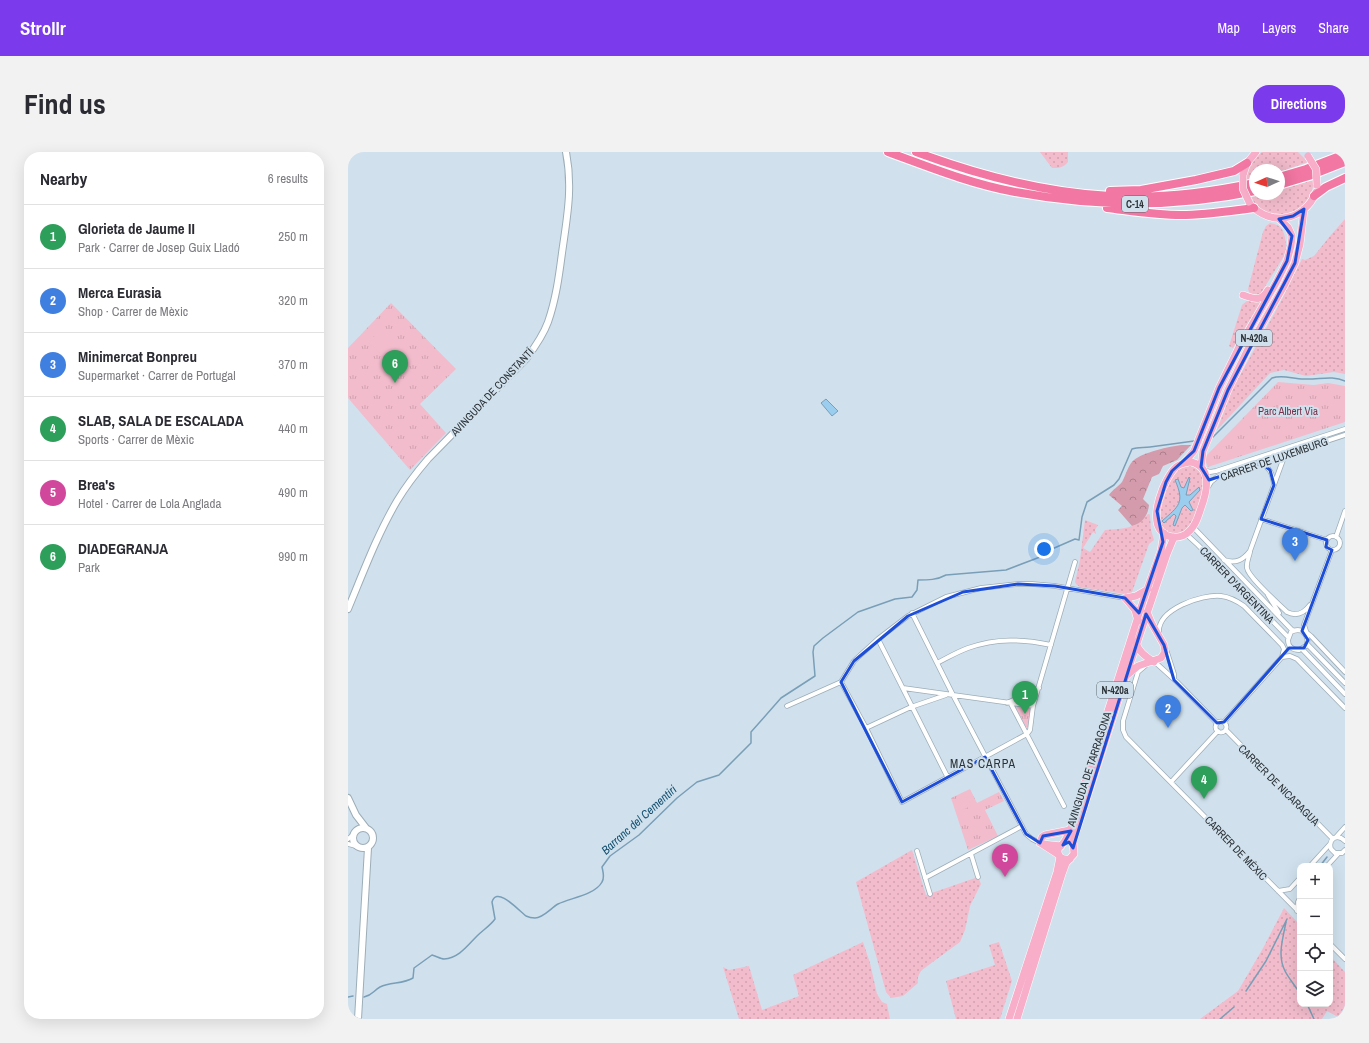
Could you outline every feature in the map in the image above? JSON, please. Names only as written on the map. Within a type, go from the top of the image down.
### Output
[{"type":"highway","name":"C-14","points":[[888,152],[977,183],[1014,192],[1064,200],[1110,204],[1151,204],[1196,201],[1249,192]]},
{"type":"highway","name":"C-14","points":[[916,152],[963,168],[996,177],[1046,188],[1091,194],[1150,197],[1195,194],[1249,184]]},
{"type":"highway","points":[[1285,175],[1345,154]]},
{"type":"highway","points":[[1285,183],[1309,176],[1345,162]]},
{"type":"highway","points":[[1091,194],[1098,192],[1141,190],[1196,180],[1234,171],[1247,163]]},
{"type":"highway","points":[[1314,196],[1326,187],[1345,178]]},
{"type":"highway","points":[[1014,192],[1024,196],[1063,203],[1154,214],[1181,215],[1211,213],[1252,205]]},
{"type":"main road","name":"AVINGUDA DE CONSTANTÍ","points":[[348,609],[383,528],[405,488],[428,459],[526,359],[539,342],[554,303],[565,230],[570,186],[566,152]]},
{"type":"main road","points":[[1256,152],[1247,163],[1243,175],[1243,189],[1252,205],[1267,216],[1279,219],[1293,216],[1304,210]]},
{"type":"main road","name":"N-420a","points":[[1186,534],[1193,527],[1207,489],[1207,478],[1202,468],[1203,451],[1228,390],[1248,349],[1284,286],[1295,263],[1300,244],[1304,210],[1314,196],[1317,185],[1316,169],[1306,154]]},
{"type":"main road","name":"N-420a","points":[[1164,533],[1158,524],[1157,518],[1160,498],[1166,482],[1176,466],[1184,463],[1194,451],[1226,374],[1239,347],[1287,261],[1292,236],[1288,227],[1279,219]]},
{"type":"main road","points":[[1243,295],[1258,299],[1265,296],[1287,261]]},
{"type":"main road","points":[[1184,463],[1194,463],[1202,468]]},
{"type":"main road","points":[[1164,533],[1174,537],[1186,534]]},
{"type":"main road","name":"AVINGUDA DE TARRAGONA","points":[[1062,845],[1070,830],[1161,551],[1164,533]]},
{"type":"main road","name":"AVINGUDA DE TARRAGONA","points":[[1073,848],[1073,840],[1136,645],[1174,537]]},
{"type":"main road","points":[[1138,620],[1135,610],[1125,598],[1136,596],[1148,589]]},
{"type":"main road","points":[[1147,612],[1164,645]]},
{"type":"main road","name":"N-420a","points":[[1136,645],[1135,637],[1138,620]]},
{"type":"main road","points":[[1136,645],[1144,655],[1153,662]]},
{"type":"main road","name":"N-420a","points":[[1126,676],[1138,666],[1153,662],[1163,655],[1165,652],[1164,645]]},
{"type":"main road","points":[[348,798],[356,815],[373,836],[372,843],[368,848],[366,862],[366,892],[357,1017]]},
{"type":"main road","points":[[356,815],[357,829]]},
{"type":"main road","points":[[366,828],[357,829],[350,837],[353,843],[358,847],[366,862]]},
{"type":"main road","points":[[1041,844],[1042,837],[1070,830]]},
{"type":"main road","points":[[1041,844],[1069,844],[1073,848]]},
{"type":"main road","points":[[1041,844],[1064,859],[1070,859]]},
{"type":"main road","name":"N-420a","points":[[1009,1019],[1056,872],[1060,856],[1058,850],[1062,845]]},
{"type":"main road","points":[[358,847],[368,848]]},
{"type":"main road","name":"N-420a","points":[[1017,1019],[1066,862],[1074,854],[1073,848]]},
{"type":"street","name":"CARRER DE LUXEMBURG","points":[[1202,468],[1210,472],[1216,471],[1345,429]]},
{"type":"street","name":"CARRER DE LUXEMBURG","points":[[1207,489],[1211,482],[1217,477],[1345,435]]},
{"type":"street","name":"CARRER D'ARGENTINA","points":[[1288,453],[1283,460],[1250,551],[1247,569],[1250,575],[1287,612],[1291,614],[1303,613],[1310,605]]},
{"type":"street","points":[[1261,463],[1270,470],[1273,475],[1274,485]]},
{"type":"street","points":[[1336,537],[1345,510]]},
{"type":"street","points":[[1262,519],[1327,540],[1331,537],[1336,537]]},
{"type":"street","name":"CARRER D'ARGENTINA","points":[[1193,527],[1222,559],[1294,631]]},
{"type":"street","name":"CARRER D'ARGENTINA","points":[[1186,534],[1288,637]]},
{"type":"street","points":[[1336,537],[1340,544],[1345,546]]},
{"type":"street","points":[[1327,540],[1327,545],[1332,550]]},
{"type":"street","points":[[1332,550],[1337,549],[1340,544]]},
{"type":"street","points":[[1332,550],[1310,605],[1304,625],[1307,644],[1345,683]]},
{"type":"street","points":[[1222,559],[1229,562],[1238,562],[1250,551]]},
{"type":"street","points":[[841,682],[866,728],[902,802],[947,776],[1028,734],[1030,730],[1033,706],[1075,562]]},
{"type":"street","points":[[788,706],[841,682],[854,661],[878,638],[912,613],[946,597],[981,588],[1018,584],[1044,584],[1125,598]]},
{"type":"street","name":"CARRER D'ARGENTINA","points":[[1265,591],[1282,619]]},
{"type":"street","name":"CARRER D'ARGENTINA","points":[[1159,635],[1158,629],[1160,623],[1178,607],[1202,598],[1214,596],[1225,597],[1237,601],[1244,606],[1282,645],[1284,656]]},
{"type":"street","points":[[912,613],[937,663],[950,695],[1026,834],[1041,844]]},
{"type":"street","points":[[1292,648],[1288,642],[1288,637],[1304,625]]},
{"type":"street","points":[[1294,631],[1311,636],[1345,672]]},
{"type":"street","points":[[878,638],[911,707],[947,776]]},
{"type":"street","points":[[937,663],[968,648],[994,642],[1015,640],[1051,645]]},
{"type":"street","points":[[1302,649],[1307,644]]},
{"type":"street","points":[[1164,645],[1174,674],[1174,680]]},
{"type":"street","points":[[1217,723],[1221,721],[1224,722],[1292,648]]},
{"type":"street","points":[[1292,648],[1302,649],[1345,694]]},
{"type":"street","points":[[1284,656],[1294,657],[1297,659],[1345,708]]},
{"type":"street","points":[[1153,662],[1174,680],[1217,723],[1216,728],[1218,731]]},
{"type":"street","name":"CARRER DE MÈXIC","points":[[1153,662],[1138,672],[1123,721],[1123,730],[1126,737],[1297,910]]},
{"type":"street","points":[[903,688],[1033,706]]},
{"type":"street","points":[[1006,703],[1039,688]]},
{"type":"street","points":[[866,728],[911,707],[950,695]]},
{"type":"street","points":[[1011,704],[1028,734],[1064,806]]},
{"type":"street","points":[[1218,731],[1222,733],[1226,730],[1227,727],[1224,722]]},
{"type":"street","name":"CARRER DE NICARAGUA","points":[[1226,730],[1334,838]]},
{"type":"street","points":[[1171,782],[1218,731]]},
{"type":"street","points":[[925,878],[1022,826]]},
{"type":"street","points":[[1313,863],[1345,827]]},
{"type":"street","points":[[1334,838],[1342,838],[1345,841]]},
{"type":"street","points":[[348,844],[358,847]]},
{"type":"street","points":[[1330,844],[1333,852],[1338,854]]},
{"type":"street","points":[[917,851],[930,894]]},
{"type":"street","points":[[1330,863],[1338,854],[1345,851]]},
{"type":"street","points":[[971,854],[978,877]]},
{"type":"street","points":[[1278,891],[1290,889],[1297,881]]},
{"type":"street","points":[[1333,947],[1345,959]]},
{"type":"highlighted area","points":[[1304,209],[1295,263],[1228,390],[1203,451],[1201,467],[1209,480],[1261,463],[1270,470],[1274,485],[1261,519],[1327,540],[1326,547],[1332,550],[1302,631],[1308,640],[1304,648],[1289,648],[1224,722],[1217,723],[1174,680],[1164,645],[1146,614],[1073,848],[1069,842],[1063,845],[1071,831],[1043,836],[1040,843],[1026,834],[985,757],[902,802],[841,682],[854,661],[908,616],[963,592],[1018,584],[1055,586],[1125,598],[1139,613],[1163,542],[1157,511],[1166,482],[1172,471],[1194,451],[1219,388],[1287,261],[1292,236],[1279,219],[1293,216]]},
{"type":"green space","points":[[1040,152],[1068,152],[1068,162],[1061,167],[1052,168]]},
{"type":"green space","points":[[1262,152],[1298,152],[1308,162],[1285,170],[1285,164],[1250,164]]},
{"type":"green space","points":[[1249,168],[1249,180],[1247,180],[1247,176]]},
{"type":"green space","points":[[1314,180],[1308,200],[1303,206],[1291,213],[1268,213],[1256,205],[1253,200],[1285,200],[1285,188]]},
{"type":"green space","points":[[1345,219],[1345,374],[1334,372],[1306,376],[1284,370],[1270,373],[1217,430],[1233,388],[1279,305],[1302,259],[1305,260],[1314,256]]},
{"type":"green space","points":[[1270,223],[1281,228],[1284,233],[1287,245],[1284,256],[1261,293],[1257,295],[1250,294],[1248,289],[1263,232],[1266,226]]},
{"type":"green space","points":[[1248,300],[1261,301],[1233,348],[1229,346],[1242,305]]},
{"type":"green space","points":[[391,303],[456,369],[420,404],[446,433],[410,470],[348,398],[348,348]]},
{"type":"green space","points":[[379,332],[398,351],[388,361],[368,342]]},
{"type":"green space","name":"Parc Albert Via","points":[[1278,382],[1314,385],[1328,383],[1345,386],[1345,422],[1208,467],[1204,458]]},
{"type":"green space","points":[[1182,445],[1191,445],[1177,460],[1163,466],[1159,474],[1152,477],[1143,499],[1149,505],[1147,512],[1142,521],[1132,526],[1118,510],[1122,506],[1109,495],[1122,482],[1132,462],[1138,457],[1156,450]]},
{"type":"green space","points":[[1189,465],[1199,469],[1203,478],[1200,504],[1189,528],[1180,534],[1169,533],[1163,529],[1160,522],[1160,513],[1165,492],[1174,475],[1180,468]]},
{"type":"green space","points":[[1148,514],[1150,515],[1151,530],[1154,540],[1149,544],[1131,595],[1080,587],[1076,584],[1075,582],[1080,560],[1085,520],[1098,525],[1095,530],[1096,534],[1093,532],[1083,548],[1090,552],[1105,530],[1134,526]]},
{"type":"green space","points":[[1016,708],[1029,708],[1031,710],[1028,727],[1026,727]]},
{"type":"green space","points":[[970,789],[977,803],[999,792],[1004,801],[985,810],[998,836],[968,850],[951,798]]},
{"type":"green space","points":[[965,796],[971,806],[958,812],[953,802]]},
{"type":"green space","points":[[912,850],[926,895],[978,877],[981,884],[970,906],[965,930],[960,942],[922,970],[918,976],[918,983],[903,996],[891,998],[886,992],[856,882]]},
{"type":"green space","points":[[1284,908],[1297,922],[1297,1007],[1333,1007],[1333,959],[1345,972],[1345,1006],[1338,1017],[1327,1011],[1322,1019],[1200,1019],[1238,991]]},
{"type":"green space","points":[[863,942],[870,963],[877,994],[882,1002],[887,1004],[890,1019],[739,1019],[723,967],[729,970],[749,966],[762,1010],[799,996],[793,975]]},
{"type":"green space","points":[[999,942],[1012,981],[1000,1019],[956,1019],[946,981],[995,965],[989,945]]},
{"type":"water","points":[[826,399],[838,411],[832,416],[821,403]]},
{"type":"water","points":[[1189,477],[1186,495],[1190,495],[1199,487],[1200,490],[1189,502],[1193,510],[1191,511],[1185,505],[1182,508],[1175,526],[1173,525],[1176,516],[1174,514],[1164,523],[1162,521],[1173,512],[1179,504],[1180,494],[1175,480],[1178,479],[1181,487],[1184,488]]},
{"type":"waterway","name":"Barranc del Cementiri","points":[[1213,437],[1272,378],[1280,376],[1300,379],[1335,378],[1345,381]]},
{"type":"waterway","name":"Barranc del Cementiri","points":[[364,997],[380,987],[413,978],[414,968],[432,955],[444,959],[459,954],[495,919],[492,902],[499,896],[509,901],[526,916],[538,918],[558,904],[594,890],[602,882],[604,874],[602,867],[610,856],[639,835],[677,798],[697,782],[719,775],[751,743],[751,732],[781,698],[815,676],[814,646],[858,612],[895,599],[912,597],[917,590],[918,580],[936,579],[946,575],[1006,570],[1040,557],[1052,549],[1075,539],[1079,540],[1082,517],[1087,502],[1114,485],[1119,479],[1132,449],[1194,441]]},
{"type":"waterway","points":[[1322,863],[1327,857]]},
{"type":"waterway","points":[[1246,991],[1266,961],[1287,919]]},
{"type":"waterway","points":[[1286,922],[1281,947],[1281,959],[1285,971],[1297,989]]},
{"type":"waterway","name":"Barranc del Cementiri","points":[[348,997],[353,996]]},
{"type":"waterway","points":[[1220,1019],[1234,1007]]},
{"type":"waterway","points":[[1308,1007],[1314,1019]]},
{"type":"place","name":"DIADEGRANJA","points":[[395,383]]},
{"type":"place","name":"Minimercat Bonpreu","points":[[1295,561]]},
{"type":"place","name":"Glorieta de Jaume II","points":[[1025,714]]},
{"type":"place","name":"Merca Eurasia","points":[[1168,728]]},
{"type":"place","name":"SLAB, SALA DE ESCALADA","points":[[1204,799]]},
{"type":"place","name":"Brea's","points":[[1005,877]]},
{"type":"district","name":"MAS CARPA","points":[[983,764]]}]
